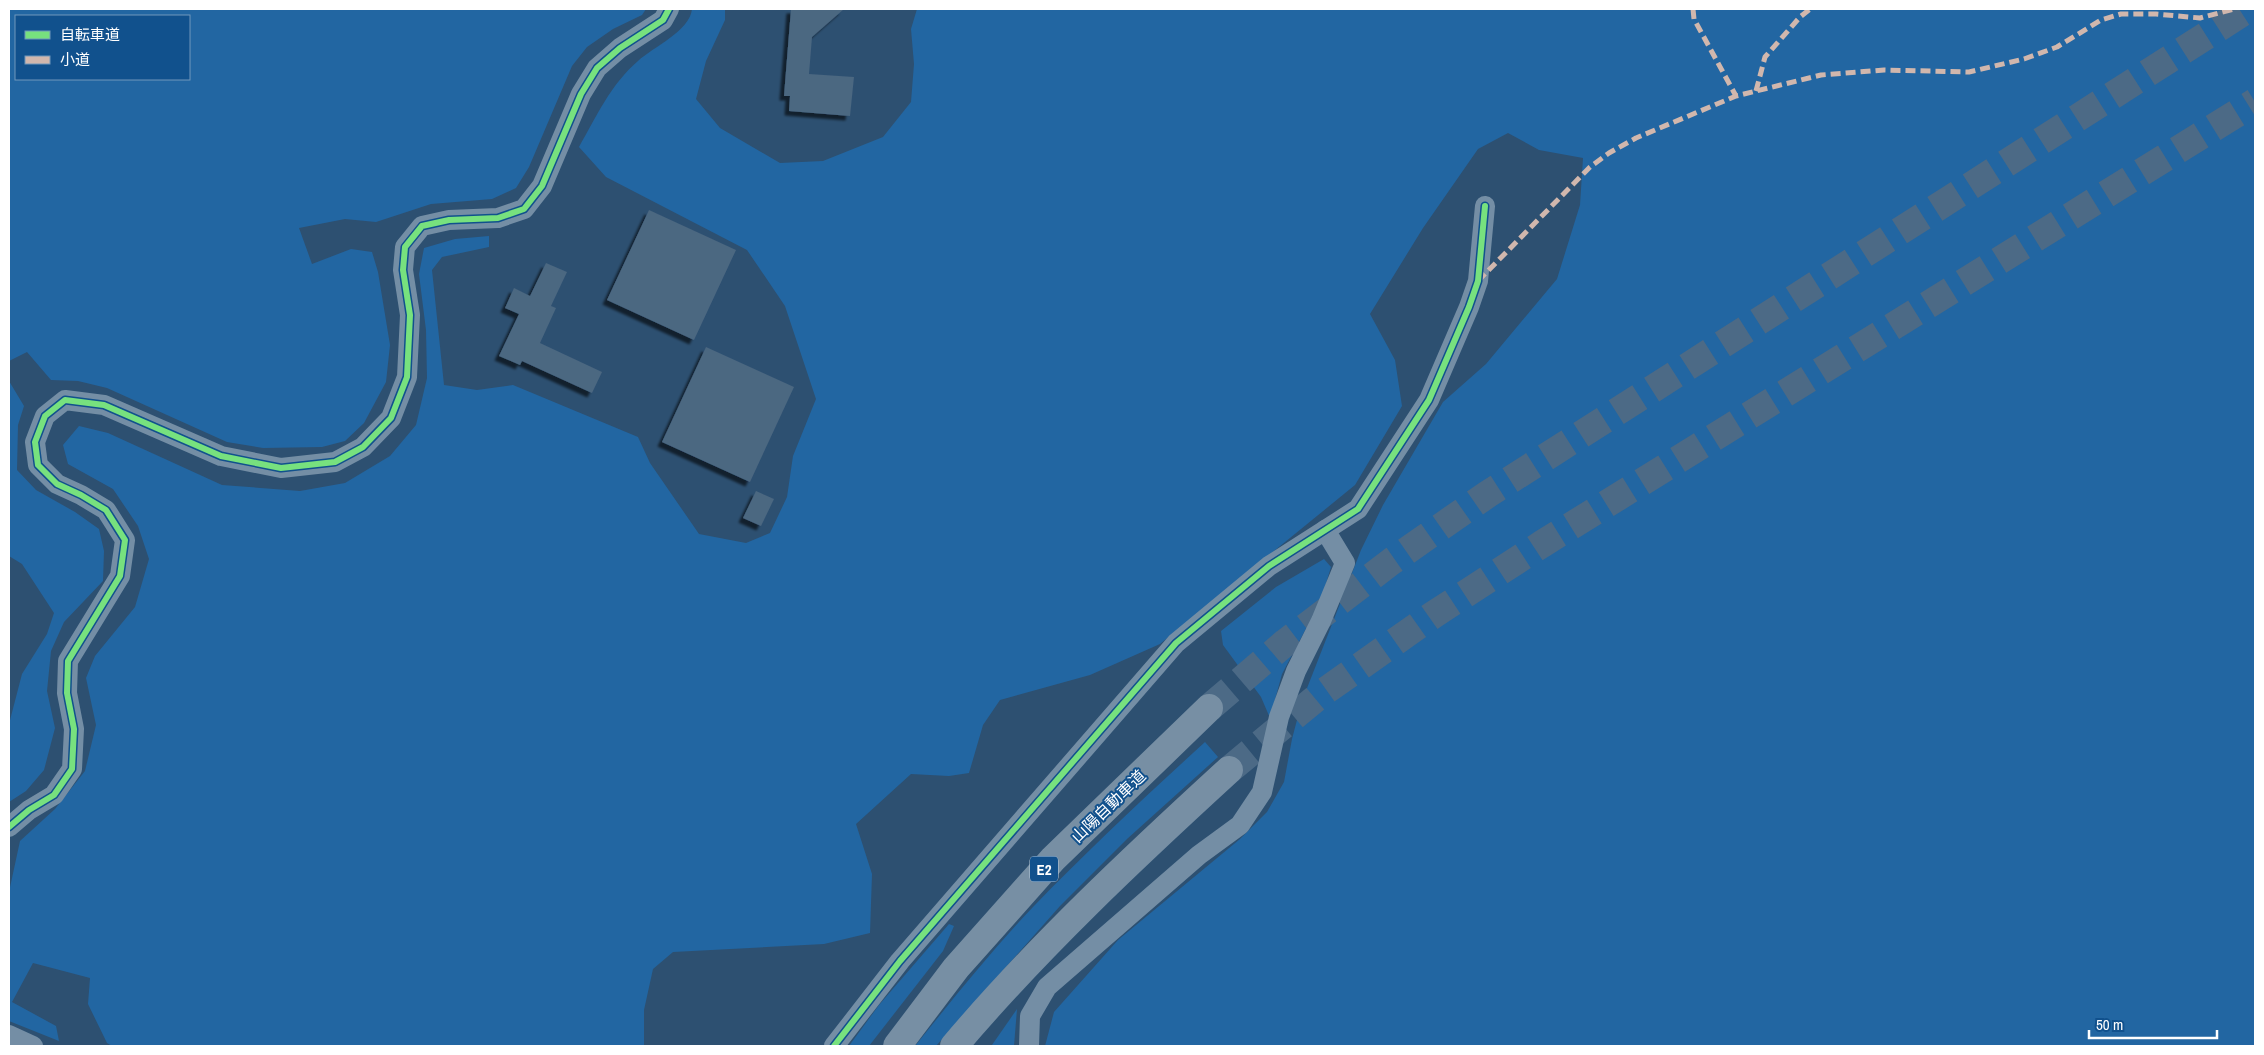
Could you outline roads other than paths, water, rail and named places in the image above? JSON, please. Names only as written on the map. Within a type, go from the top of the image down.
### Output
[{"type":"highway","name":"山陽自動車道","points":[[897,1046],[956,968],[1053,860],[1209,708]]},
{"type":"highway","points":[[954,1046],[1132,859],[1230,770]]},
{"type":"street","points":[[9,827],[29,810],[54,795],[72,769],[74,729],[67,693],[68,661],[120,576],[125,540],[106,510],[82,495],[57,484],[38,465],[35,442],[45,416],[65,400],[104,405],[221,456],[281,468],[335,462],[363,447],[391,418],[407,377],[410,315],[403,270],[405,247],[422,226],[449,220],[498,218],[524,209],[542,186],[581,94],[597,68],[620,48],[663,20],[669,9]]},
{"type":"street","points":[[834,1046],[900,960],[1176,643],[1269,566],[1358,509],[1429,400],[1478,281],[1485,206]]},
{"type":"street","points":[[1029,1046],[1030,1016],[1048,987],[1199,855],[1240,825],[1262,792],[1279,717],[1296,671],[1321,621],[1345,563],[1325,530]]},
{"type":"street","points":[[9,1035],[32,1046]]},
{"type":"tunnel","points":[[1209,708],[1286,642],[1392,561],[1488,494],[2248,9]]},
{"type":"tunnel","points":[[1229,770],[1321,694],[1433,615],[1542,544],[2255,102]]}]
